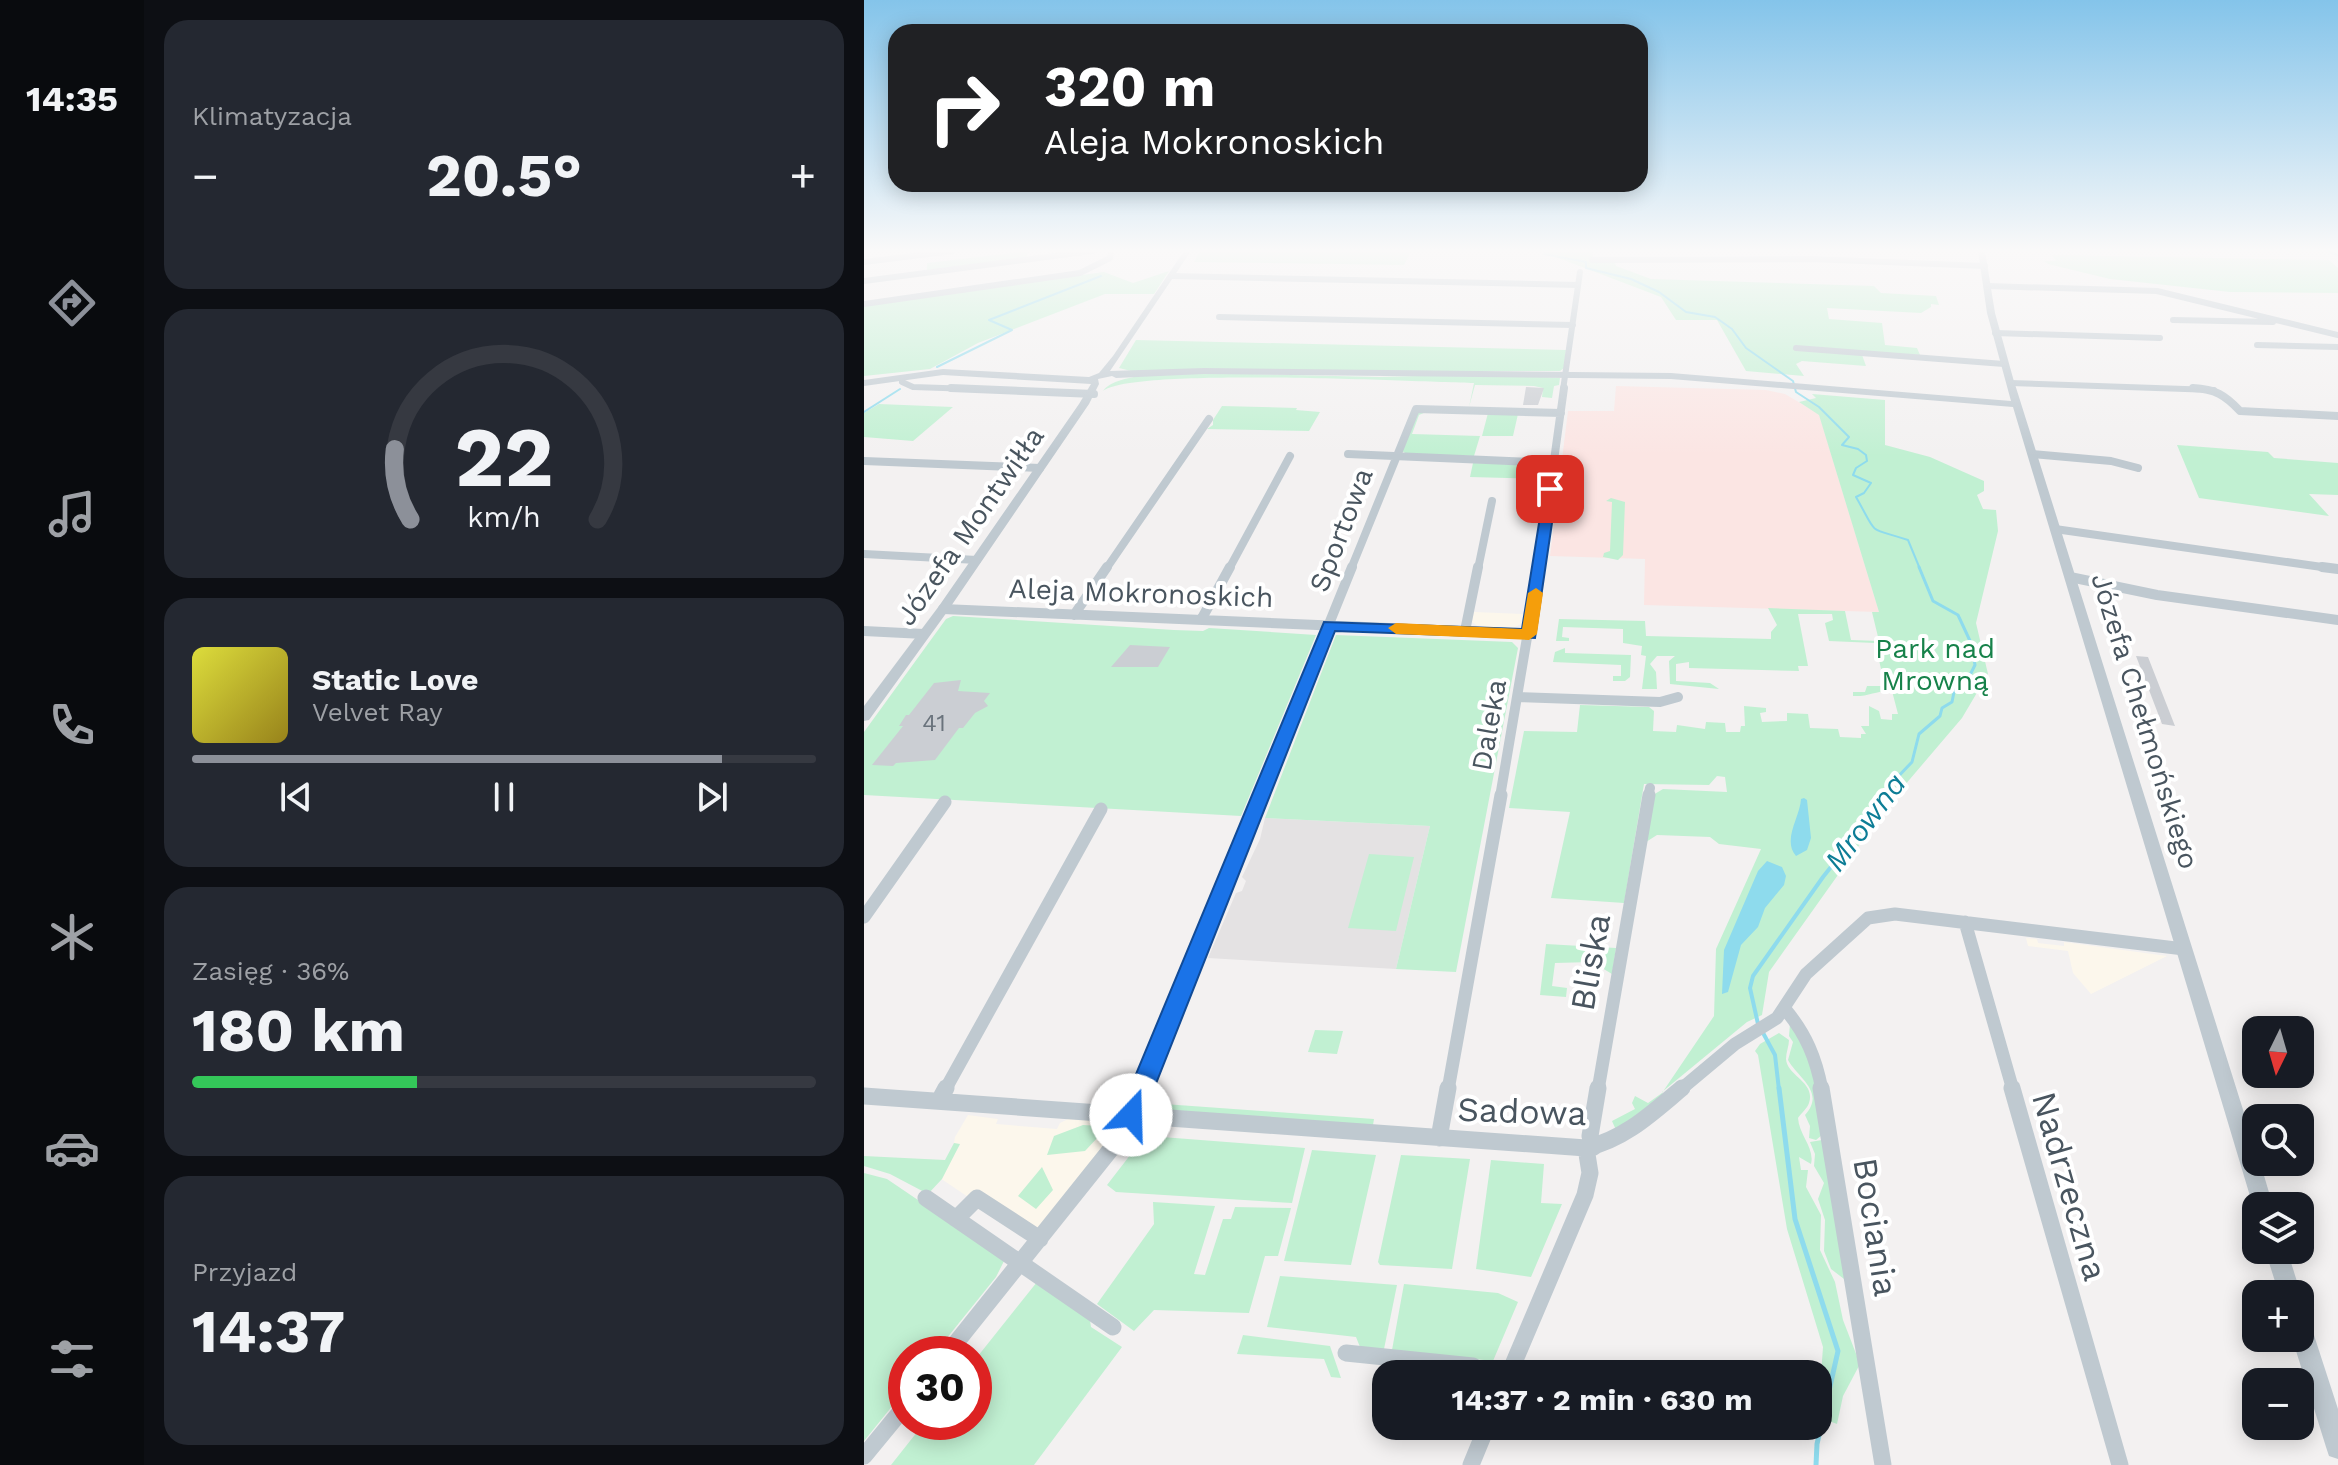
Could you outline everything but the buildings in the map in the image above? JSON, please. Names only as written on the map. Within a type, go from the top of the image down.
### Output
[{"type":"street","name":"Józefa Montwiłła","points":[[864,716],[943,609],[1142,319]]},
{"type":"street","points":[[1324,319],[1573,325]]},
{"type":"street","name":"Daleka","points":[[1439,1138],[1529,634],[1574,319]]},
{"type":"street","name":"Józefa Chełmońskiego","points":[[1993,319],[2259,1192]]},
{"type":"street","points":[[2279,319],[2338,335]]},
{"type":"street","points":[[2173,320],[2290,322]]},
{"type":"street","points":[[1995,333],[2160,338]]},
{"type":"street","points":[[2257,345],[2338,347]]},
{"type":"street","points":[[1796,348],[2004,364]]},
{"type":"street","points":[[864,383],[934,373],[1057,378],[1155,374],[1566,374],[1687,377],[2016,404]]},
{"type":"street","points":[[902,382],[913,387],[1090,397]]},
{"type":"street","points":[[2010,383],[2210,389],[2225,395],[2240,411],[2338,416]]},
{"type":"street","name":"Sportowa","points":[[962,1336],[1121,1137],[1416,409],[1561,413]]},
{"type":"street","points":[[1074,615],[1209,419]]},
{"type":"street","points":[[1348,454],[1554,463]]},
{"type":"street","points":[[2032,454],[2111,461],[2138,468]]},
{"type":"street","points":[[1201,620],[1290,456]]},
{"type":"street","points":[[864,461],[1040,468]]},
{"type":"street","points":[[1465,631],[1492,501]]},
{"type":"street","points":[[2055,529],[2338,569]]},
{"type":"street","points":[[864,554],[977,560]]},
{"type":"street","points":[[2070,577],[2157,595],[2338,620]]},
{"type":"street","name":"Aleja Mokronoskich","points":[[943,609],[1529,634]]},
{"type":"street","points":[[864,631],[924,634]]},
{"type":"street","points":[[1518,697],[1660,702],[1678,697]]},
{"type":"street","name":"Bliska","points":[[1515,1360],[1585,1195],[1590,1173],[1590,1136],[1650,788]]},
{"type":"street","points":[[864,917],[945,802]]},
{"type":"street","points":[[939,1101],[1101,809]]},
{"type":"street","name":"Sadowa","points":[[864,1096],[1590,1147],[1637,1126],[1785,1009],[1806,974],[1868,918],[1883,913],[2184,949]]},
{"type":"street","name":"Nadrzeczna","points":[[1965,922],[2120,1465]]},
{"type":"street","name":"Bociania","points":[[1785,1009],[1805,1033],[1816,1056],[1883,1465]]},
{"type":"street","points":[[926,1198],[1113,1327]]},
{"type":"street","points":[[956,1219],[977,1198],[1040,1239]]},
{"type":"street","points":[[2308,1352],[2338,1447]]},
{"type":"street","points":[[1346,1353],[1414,1360]]},
{"type":"street","points":[[864,1456],[888,1427]]},
{"type":"street","points":[[1471,1465],[1481,1440]]},
{"type":"shaded area","points":[[1616,386],[1766,390],[1785,394],[1819,414],[1879,612],[1644,605],[1645,559],[1550,556],[1568,411],[1614,411]]},
{"type":"shaded area","points":[[1474,612],[1523,614],[1521,624],[1513,628],[1479,627],[1472,622]]},
{"type":"shaded area","points":[[1265,818],[1430,826],[1396,969],[1208,958],[1236,893],[1242,891],[1246,881],[1242,877],[1260,839]]},
{"type":"shaded area","points":[[2026,938],[2037,939],[2038,943],[2064,946],[2064,942],[2167,956],[2091,994],[2073,973],[2068,951],[2028,946]]},
{"type":"shaded area","points":[[968,1115],[998,1119],[996,1124],[1057,1129],[1060,1123],[1070,1118],[1109,1121],[1114,1130],[1033,1241],[940,1178],[960,1145],[954,1143],[955,1137]]},
{"type":"green space","points":[[864,319],[1039,319],[978,343],[930,369],[864,376]]},
{"type":"green space","points":[[1834,319],[1882,323],[1885,345],[1917,348],[1920,355],[1861,352],[1866,366],[1802,361],[1796,364],[1804,376],[1746,371],[1717,320],[1676,320]]},
{"type":"green space","points":[[1136,340],[1566,350],[1564,368],[1560,371],[1135,372],[1119,368]]},
{"type":"green space","points":[[1205,373],[1379,377],[1493,374],[1560,378],[1559,385],[1554,386],[1552,398],[1542,397],[1543,388],[1534,386],[1475,385],[1469,407],[1474,383],[1165,379],[1125,384],[1103,391],[1121,380],[1135,377]]},
{"type":"green space","name":"Park nad Mrowną","points":[[1812,394],[1885,400],[1885,445],[1930,457],[1984,481],[1984,491],[1977,495],[1983,509],[1996,510],[1998,531],[1976,623],[1988,674],[1962,718],[1887,806],[1769,972],[1762,1015],[1747,1022],[1664,1091],[1714,1016],[1716,949],[1761,849],[1719,844],[1710,837],[1657,835],[1646,842],[1653,795],[1663,789],[1727,792],[1725,777],[1717,776],[1709,785],[1644,784],[1624,903],[1551,898],[1570,812],[1509,808],[1524,731],[1577,732],[1580,705],[1649,707],[1654,711],[1653,731],[1676,732],[1677,725],[1705,729],[1706,722],[1725,723],[1726,732],[1740,732],[1741,726],[1745,726],[1744,706],[1766,708],[1766,712],[1760,713],[1762,722],[1787,721],[1787,713],[1808,714],[1810,728],[1838,729],[1840,737],[1861,738],[1861,734],[1866,734],[1861,726],[1869,726],[1869,706],[1879,711],[1881,719],[1892,720],[1892,714],[1898,714],[1892,691],[1853,696],[1853,692],[1865,692],[1867,686],[1885,686],[1875,643],[1829,641],[1825,623],[1833,620],[1832,614],[1798,614],[1808,666],[1798,666],[1799,671],[1689,668],[1689,662],[1676,664],[1676,681],[1710,683],[1719,689],[1670,684],[1669,661],[1675,656],[1657,656],[1650,664],[1656,672],[1657,689],[1642,689],[1646,656],[1641,655],[1642,646],[1623,643],[1623,629],[1563,627],[1562,637],[1569,638],[1569,641],[1556,641],[1559,619],[1645,621],[1646,636],[1771,639],[1771,632],[1777,625],[1768,608],[1845,611],[1851,640],[1879,641],[1872,612],[1879,612],[1819,415],[1799,402],[1816,398]]},
{"type":"green space","points":[[879,404],[953,407],[913,441],[864,437],[864,413]]},
{"type":"green space","points":[[1222,406],[1297,408],[1320,412],[1309,431],[1207,429],[1213,425]]},
{"type":"green space","points":[[1418,412],[1426,412],[1419,415],[1412,434],[1480,436],[1474,456],[1407,454],[1402,451]]},
{"type":"green space","points":[[1488,413],[1518,414],[1513,436],[1482,436]]},
{"type":"green space","points":[[2177,445],[2268,452],[2274,458],[2338,463],[2338,495],[2309,494],[2329,516],[2199,498]]},
{"type":"green space","points":[[1473,463],[1548,467],[1543,479],[1470,477]]},
{"type":"green space","points":[[1611,498],[1625,502],[1623,555],[1618,560],[1603,557],[1610,551],[1612,502],[1606,501]]},
{"type":"green space","points":[[953,616],[1174,630],[1203,631],[1209,628],[1316,635],[1241,816],[864,795],[864,732],[946,619]]},
{"type":"green space","points":[[1336,635],[1512,642],[1518,648],[1456,972],[1396,969],[1430,826],[1265,818]]},
{"type":"green space","points":[[1565,648],[1565,653],[1631,655],[1630,677],[1625,681],[1613,681],[1613,676],[1621,676],[1621,665],[1553,662],[1555,652]]},
{"type":"green space","points":[[1369,854],[1414,857],[1396,931],[1348,928]]},
{"type":"green space","points":[[1546,944],[1616,948],[1612,974],[1592,962],[1555,963],[1552,986],[1567,988],[1566,997],[1540,995]]},
{"type":"green space","points":[[1790,1024],[1813,1061],[1822,1135],[1816,1140],[1809,1138],[1810,1126],[1805,1115],[1811,1107],[1811,1092],[1788,1060],[1793,1042],[1789,1036]]},
{"type":"green space","points":[[1315,1030],[1343,1031],[1337,1054],[1308,1052]]},
{"type":"green space","points":[[1779,1033],[1789,1040],[1788,1065],[1805,1084],[1810,1096],[1808,1105],[1798,1118],[1812,1158],[1811,1164],[1799,1157],[1801,1170],[1808,1170],[1806,1187],[1821,1215],[1820,1250],[1835,1282],[1843,1320],[1860,1364],[1843,1396],[1837,1424],[1832,1422],[1832,1360],[1822,1360],[1823,1347],[1787,1229],[1755,1051],[1760,1044]]},
{"type":"green space","points":[[1662,1093],[1616,1130],[1612,1121],[1635,1109],[1632,1103],[1635,1096],[1648,1103]]},
{"type":"green space","points":[[1164,1104],[1374,1119],[1373,1125],[1161,1110]]},
{"type":"green space","points":[[1083,1125],[1099,1126],[1100,1135],[1085,1151],[1047,1155],[1054,1136]]},
{"type":"green space","points":[[1149,1136],[1305,1148],[1292,1203],[1116,1192],[1107,1185],[1141,1141]]},
{"type":"green space","points":[[1822,1140],[1848,1282],[1831,1269],[1824,1251],[1825,1220],[1818,1199],[1824,1183],[1814,1166],[1815,1154],[1810,1142]]},
{"type":"green space","points":[[954,1143],[960,1144],[942,1179],[928,1194],[890,1174],[864,1166],[864,1156],[945,1160]]},
{"type":"green space","points":[[1312,1150],[1376,1155],[1351,1265],[1284,1261]]},
{"type":"green space","points":[[1401,1155],[1470,1159],[1452,1269],[1380,1265],[1378,1262]]},
{"type":"green space","points":[[1491,1160],[1544,1164],[1541,1203],[1562,1204],[1531,1277],[1476,1269]]},
{"type":"green space","points":[[1042,1167],[1053,1190],[1036,1209],[1018,1196]]},
{"type":"green space","points":[[864,1173],[887,1179],[1005,1259],[996,1277],[948,1336],[888,1336],[888,1411],[864,1441]]},
{"type":"green space","points":[[1153,1202],[1215,1206],[1194,1274],[1205,1275],[1223,1219],[1231,1219],[1235,1207],[1291,1208],[1278,1256],[1265,1256],[1249,1313],[1154,1310],[1134,1331],[1097,1304],[1154,1224]]},
{"type":"green space","points":[[1280,1276],[1397,1285],[1384,1349],[1360,1347],[1356,1337],[1267,1327]]},
{"type":"green space","points":[[1037,1282],[1090,1320],[1091,1327],[1122,1347],[1034,1465],[891,1465],[911,1440],[992,1440],[992,1338]]},
{"type":"green space","points":[[1404,1284],[1498,1293],[1518,1302],[1493,1360],[1392,1350]]},
{"type":"green space","points":[[1243,1335],[1330,1346],[1341,1378],[1331,1377],[1324,1359],[1237,1354]]},
{"type":"water","points":[[1801,799],[1807,800],[1811,838],[1807,850],[1796,856],[1792,850],[1791,836]]},
{"type":"water","points":[[1767,861],[1782,867],[1786,876],[1784,885],[1765,908],[1758,927],[1741,945],[1728,992],[1722,994],[1724,950],[1758,871]]},
{"type":"waterway","points":[[937,367],[1012,330],[991,319]]},
{"type":"waterway","name":"Mrowna","points":[[1718,319],[1732,329],[1746,348],[1793,381],[1796,392],[1819,407],[1849,437],[1842,445],[1858,449],[1866,455],[1867,461],[1856,468],[1853,475],[1871,483],[1864,493],[1856,497],[1874,528],[1908,540],[1920,569]]},
{"type":"waterway","points":[[864,412],[900,389]]},
{"type":"waterway","name":"Mrowna","points":[[1888,797],[1892,783],[1912,762],[1919,734],[1940,716],[1942,708],[1952,702],[1955,687],[1968,679],[1975,665],[1971,643],[1958,615],[1933,601],[1919,567]]},
{"type":"waterway","name":"Mrowna","points":[[1758,1024],[1750,988],[1753,976],[1823,877],[1888,795]]},
{"type":"waterway","name":"Mrowna","points":[[1762,1031],[1775,1055],[1779,1090]]},
{"type":"waterway","name":"Mrowna","points":[[1779,1088],[1795,1219],[1838,1351],[1817,1444],[1816,1465]]},
{"type":"slow traffic","points":[[1396,628],[1529,634],[1536,593]]},
{"type":"route","points":[[1131,1115],[1329,625],[1529,634],[1550,489]]}]
